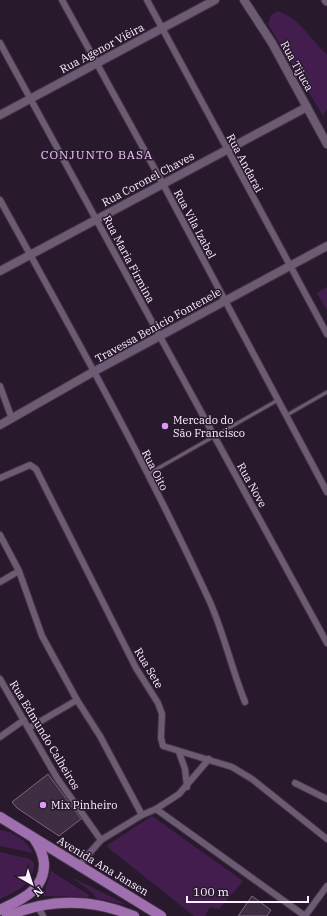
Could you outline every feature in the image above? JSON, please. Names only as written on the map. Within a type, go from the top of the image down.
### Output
[{"type":"main road","name":"Avenida Ana Jansen","points":[[0,817],[161,916]]},
{"type":"main road","points":[[0,824],[11,824]]},
{"type":"main road","points":[[0,910],[22,899],[39,884],[44,872],[44,858],[39,846],[32,837]]},
{"type":"main road","points":[[7,916],[37,905],[57,902],[78,902],[109,908],[134,916]]},
{"type":"street","name":"Rua Vila Izabel","points":[[62,0],[327,492]]},
{"type":"street","name":"Rua Andarai","points":[[147,0],[327,334]]},
{"type":"street","name":"Rua Agenor Viêira","points":[[0,115],[215,0]]},
{"type":"street","name":"Rua Tijuca","points":[[244,0],[268,38],[327,144]]},
{"type":"street","name":"Rua Maria Firmina","points":[[0,43],[160,337]]},
{"type":"street","name":"Rua Coronel Chaves","points":[[0,271],[307,107]]},
{"type":"street","name":"Rua Oito","points":[[0,200],[147,475],[210,603],[245,702]]},
{"type":"street","name":"Travessa Benicio Fontenele","points":[[0,425],[93,372],[327,246]]},
{"type":"street","name":"Rua Nove","points":[[160,337],[327,643]]},
{"type":"street","points":[[0,386],[12,419]]},
{"type":"street","name":"Rua Sete","points":[[0,478],[30,465],[36,469],[136,668],[158,703],[162,714],[161,738],[163,746],[232,767],[252,779],[327,839]]},
{"type":"street","points":[[0,535],[19,572],[42,636],[77,700],[100,736],[142,815]]},
{"type":"street","points":[[0,582],[19,572]]},
{"type":"street","name":"Rua Edmundo Calheiros","points":[[0,679],[57,778],[101,840]]},
{"type":"street","points":[[29,728],[77,700]]},
{"type":"street","points":[[0,737],[24,720]]},
{"type":"street","points":[[179,752],[187,786]]},
{"type":"street","points":[[78,865],[101,840],[142,815],[156,809],[187,786],[209,759]]},
{"type":"street","points":[[295,783],[327,799]]},
{"type":"street","points":[[156,809],[305,916],[327,886]]},
{"type":"street","points":[[37,905],[43,916]]},
{"type":"lane","points":[[286,415],[327,392]]},
{"type":"lane","points":[[147,475],[278,400]]},
{"type":"shaded area","points":[[278,11],[292,18],[327,55],[327,109],[323,116],[268,24],[271,15]]},
{"type":"shaded area","points":[[327,287],[327,310],[317,293]]},
{"type":"shaded area","points":[[152,816],[243,881],[219,909],[210,907],[205,916],[194,916],[106,846]]},
{"type":"shaded area","points":[[0,830],[19,837],[27,844],[33,853],[0,846]]},
{"type":"shaded area","points":[[0,852],[30,859],[34,863],[33,871],[28,882],[18,890],[0,899]]},
{"type":"shaded area","points":[[51,871],[89,895],[88,897],[43,896]]},
{"type":"shaded area","points":[[71,877],[127,905],[96,898],[94,894]]},
{"type":"building","name":"Mix Pinheiro","points":[[48,774],[81,819],[59,836],[17,808],[12,802]]},
{"type":"building","points":[[252,896],[271,910],[267,916],[238,916]]},
{"type":"place","name":"Mercado do São Francisco","points":[[165,426]]},
{"type":"place","name":"Mix Pinheiro","points":[[43,805]]},
{"type":"district","name":"CONJUNTO BASA","points":[[97,155]]}]
